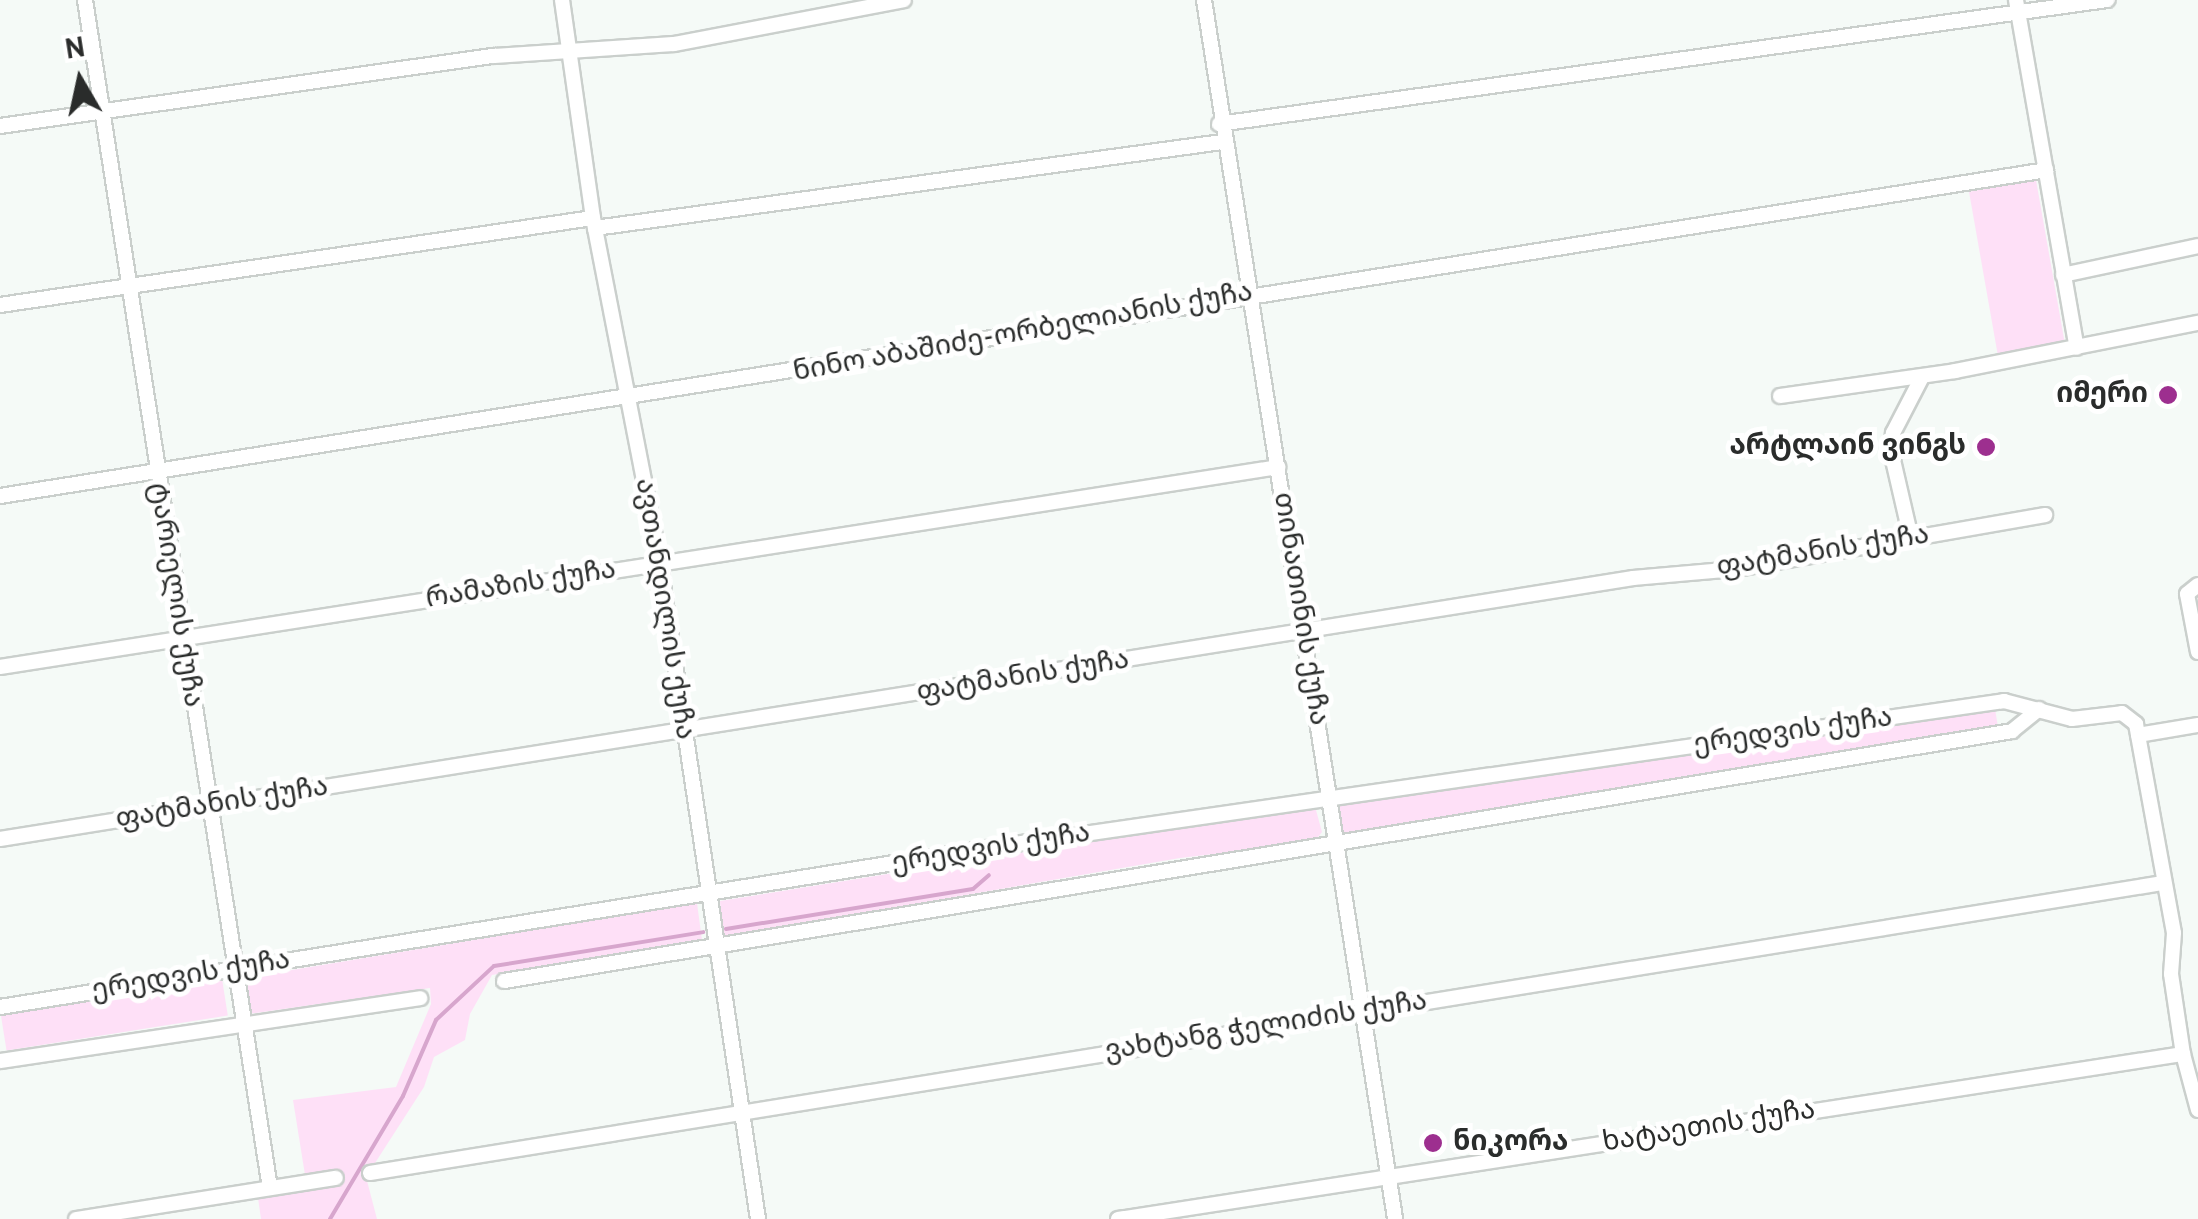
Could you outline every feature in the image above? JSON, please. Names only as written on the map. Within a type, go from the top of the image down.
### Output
[{"type":"street","name":"ტარიელის ქუჩა","points":[[85,0],[130,286],[154,471],[185,637],[208,806],[270,1188]]},
{"type":"street","name":"ავთანდილის ქუჩა","points":[[562,0],[594,223],[660,564],[758,1219]]},
{"type":"street","points":[[0,126],[568,48],[674,44],[904,0]]},
{"type":"street","name":"თინათინის ქუჩა","points":[[1204,0],[1219,124],[1278,467],[1394,1219]]},
{"type":"street","points":[[1219,124],[2017,5],[2107,0]]},
{"type":"street","points":[[2017,5],[2078,348]]},
{"type":"street","points":[[0,305],[1222,142]]},
{"type":"street","name":"ნინო აბაშიძე-ორბელიანის ქუჩა","points":[[0,496],[1139,318],[1246,294],[2046,170]]},
{"type":"street","points":[[2063,275],[2198,246]]},
{"type":"street","points":[[1780,396],[1922,377],[2198,323]]},
{"type":"street","points":[[1910,538],[1892,456],[1893,433],[1922,377]]},
{"type":"street","name":"რამაზის ქუჩა","points":[[0,667],[1278,467]]},
{"type":"street","name":"ფატმანის ქუჩა","points":[[0,839],[2044,514]]},
{"type":"street","points":[[2196,647],[2186,594],[2198,586]]},
{"type":"street","name":"ერედვის ქუჩა","points":[[0,1007],[1330,799],[2004,702],[2039,710]]},
{"type":"street","points":[[2039,710],[2072,719],[2122,713],[2132,718],[2174,933],[2171,974],[2183,1054],[2198,1110]]},
{"type":"street","name":"ერედვის ქუჩა","points":[[504,981],[1337,847],[2012,731],[2039,710]]},
{"type":"street","points":[[2138,736],[2198,725]]},
{"type":"street","name":"ვახტანგ ჭელიძის ქუჩა","points":[[370,1173],[2162,883]]},
{"type":"street","name":"ერედვის ქუჩა","points":[[0,1061],[244,1021],[420,998]]},
{"type":"street","name":"ხატაეთის ქუჩა","points":[[1118,1219],[2183,1054]]},
{"type":"street","points":[[76,1219],[130,1215],[336,1178]]},
{"type":"shaded area","points":[[2036,180],[2065,344],[1998,356],[1969,192]]},
{"type":"shaded area","points":[[1995,709],[1998,727],[1341,834],[1339,804]]},
{"type":"shaded area","points":[[1290,809],[1316,810],[1322,832],[1314,842],[1180,858],[723,937],[720,901]]},
{"type":"shaded area","points":[[697,903],[702,940],[492,975],[470,1014],[465,1040],[434,1057],[424,1087],[366,1177],[377,1219],[261,1219],[258,1198],[325,1185],[324,1172],[305,1175],[293,1100],[396,1087],[431,1004],[430,988],[248,1014],[243,978]]},
{"type":"shaded area","points":[[222,979],[228,1016],[7,1051],[1,1014]]},
{"type":"waterway","points":[[726,929],[973,889],[989,875]]},
{"type":"waterway","points":[[330,1219],[403,1096],[436,1020],[494,966],[703,932]]},
{"type":"place","name":"იმერი","points":[[2168,395]]},
{"type":"place","name":"არტლაინ ვინგს","points":[[1986,447]]},
{"type":"place","name":"ნიკორა","points":[[1433,1143]]}]
